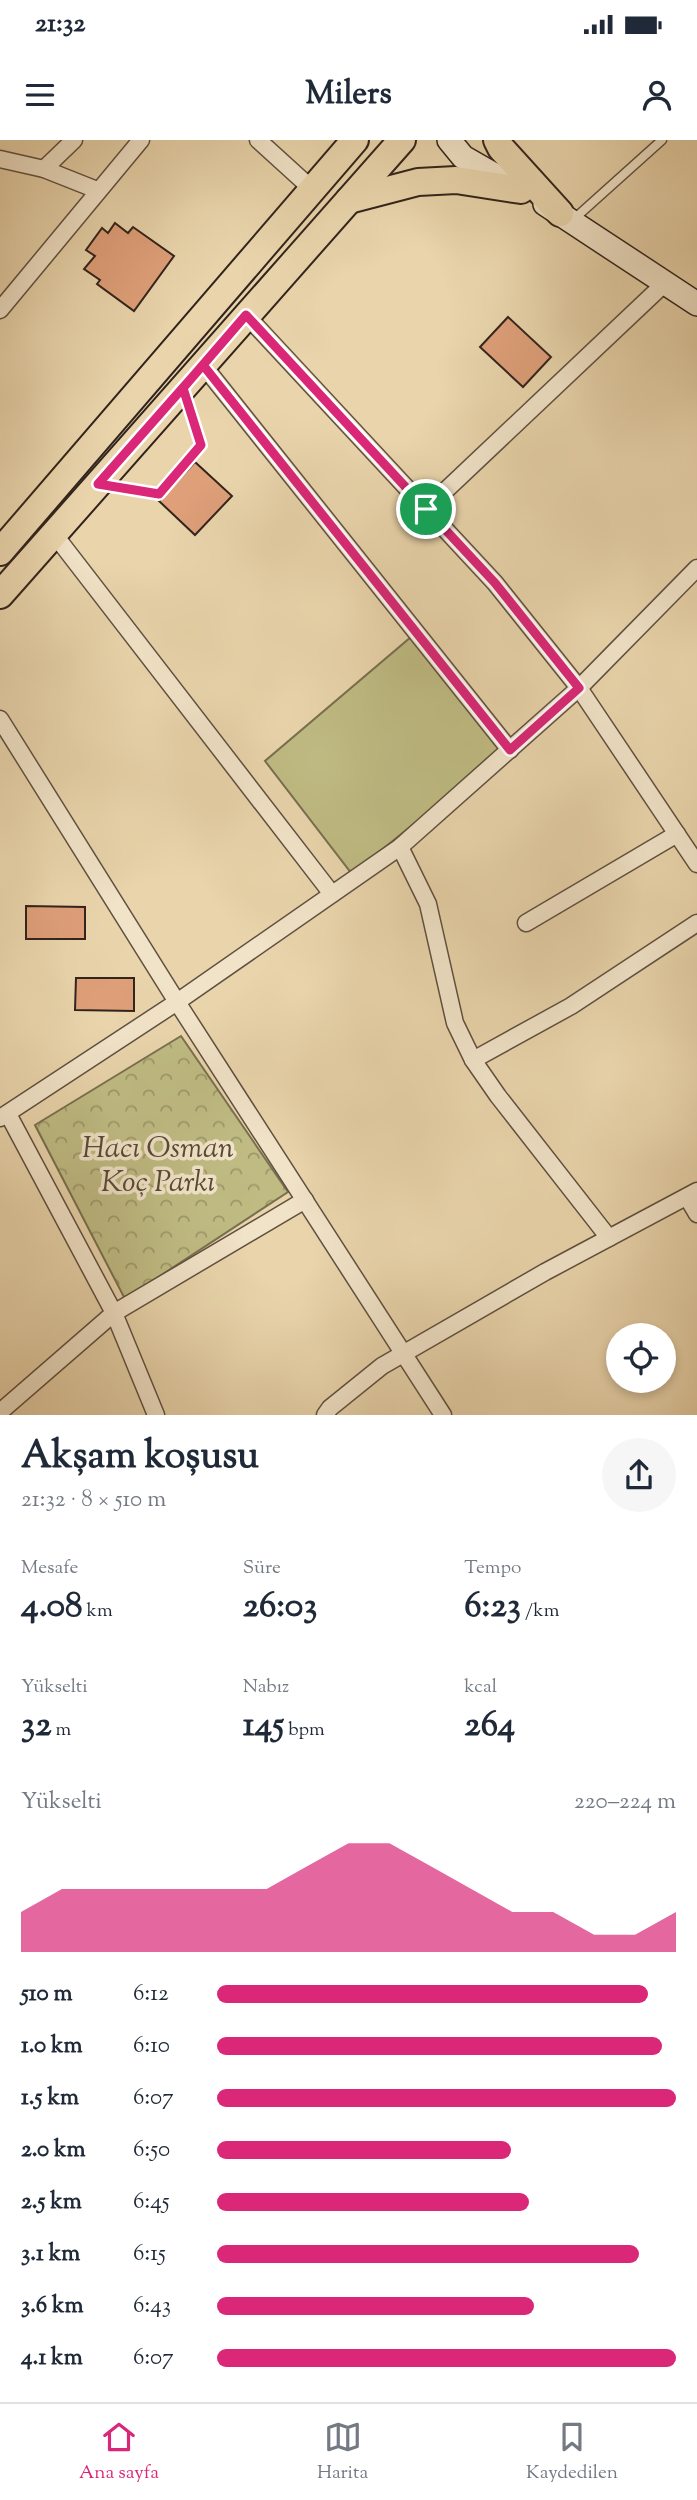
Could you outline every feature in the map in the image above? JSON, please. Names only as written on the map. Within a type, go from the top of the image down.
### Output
[{"type":"main road","points":[[0,552],[355,140]]},
{"type":"main road","points":[[0,595],[402,140]]},
{"type":"main road","points":[[497,140],[501,148],[566,217]]},
{"type":"main road","points":[[349,200],[418,182],[456,180],[521,190]]},
{"type":"street","points":[[44,169],[74,140]]},
{"type":"street","points":[[0,310],[141,140]]},
{"type":"street","points":[[258,140],[313,190]]},
{"type":"street","points":[[449,140],[463,157],[566,217],[697,304]]},
{"type":"street","points":[[0,159],[44,169],[97,190]]},
{"type":"street","points":[[426,509],[665,283]]},
{"type":"street","points":[[246,315],[495,583],[579,688],[697,864]]},
{"type":"street","points":[[203,365],[510,750]]},
{"type":"street","points":[[54,534],[331,894]]},
{"type":"street","points":[[156,1415],[114,1313],[4,1116],[177,1002],[400,847],[579,688],[694,577]]},
{"type":"street","points":[[0,719],[177,1002],[443,1415]]},
{"type":"street","points":[[526,923],[677,834]]},
{"type":"street","points":[[400,847],[428,904],[455,1023],[473,1060],[609,1238]]},
{"type":"street","points":[[473,1060],[570,1006],[697,923]]},
{"type":"street","points":[[325,1415],[382,1366],[609,1238],[692,1194],[697,1214]]},
{"type":"street","points":[[0,1412],[114,1313],[305,1200]]},
{"type":"lane","points":[[566,217],[662,140]]},
{"type":"lane","points":[[98,484],[159,494],[201,445],[183,388]]},
{"type":"green space","points":[[411,637],[506,749],[352,874],[265,761]]},
{"type":"green space","name":"Hacı Osman Koç Parkı","points":[[181,1036],[288,1192],[125,1299],[35,1125]]},
{"type":"building","points":[[115,223],[128,233],[133,227],[174,256],[134,311],[97,284],[100,280],[84,269],[95,256],[86,250],[102,228],[108,233]]},
{"type":"building","points":[[508,317],[551,357],[523,387],[480,347]]},
{"type":"building","points":[[195,462],[232,496],[195,535],[159,501]]},
{"type":"building","points":[[26,906],[85,907],[85,939],[26,939]]},
{"type":"building","points":[[76,978],[134,978],[134,1011],[75,1010]]},
{"type":"route","points":[[426,509],[246,315],[203,365],[183,388],[201,445],[159,494],[98,484],[203,365],[510,750],[579,688],[495,583],[426,509]]}]
